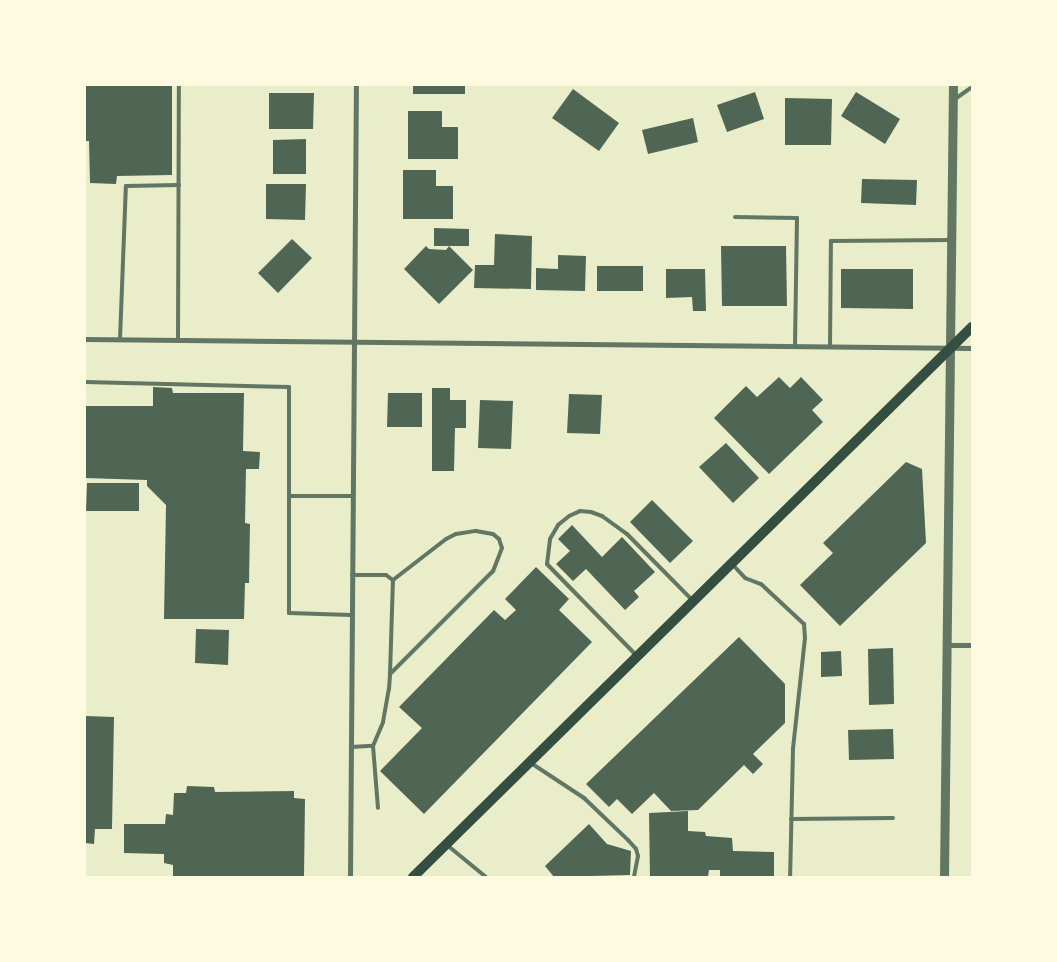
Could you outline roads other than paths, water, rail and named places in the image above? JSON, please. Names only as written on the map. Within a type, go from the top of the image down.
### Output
[{"type":"main road","points":[[414,877],[972,326]]},
{"type":"street","points":[[350,877],[356,85]]},
{"type":"street","points":[[944,877],[953,85]]},
{"type":"street","points":[[85,339],[972,348]]},
{"type":"street","points":[[948,645],[972,646]]},
{"type":"lane","points":[[178,340],[179,85]]},
{"type":"lane","points":[[953,100],[972,87]]},
{"type":"lane","points":[[120,339],[126,186],[179,185]]},
{"type":"lane","points":[[735,217],[797,218],[795,347]]},
{"type":"lane","points":[[830,347],[831,242],[951,240]]},
{"type":"lane","points":[[85,382],[289,387],[289,614],[351,615]]},
{"type":"lane","points":[[289,496],[352,496]]},
{"type":"lane","points":[[638,657],[548,564],[550,539],[558,525],[569,516],[580,511],[602,516],[627,534],[693,602]]},
{"type":"lane","points":[[390,674],[493,570],[500,558],[502,548],[499,539],[493,534],[476,531],[456,534],[446,539],[393,580]]},
{"type":"lane","points":[[732,563],[745,578],[761,584],[804,624],[805,638],[793,750],[790,877]]},
{"type":"lane","points":[[352,575],[386,575],[393,580]]},
{"type":"lane","points":[[378,808],[373,746],[383,722],[390,674],[393,580]]},
{"type":"lane","points":[[351,747],[373,746]]},
{"type":"lane","points":[[530,763],[584,798],[628,840],[636,849],[638,856],[634,877]]},
{"type":"lane","points":[[791,820],[894,818]]},
{"type":"lane","points":[[447,845],[486,877]]}]
